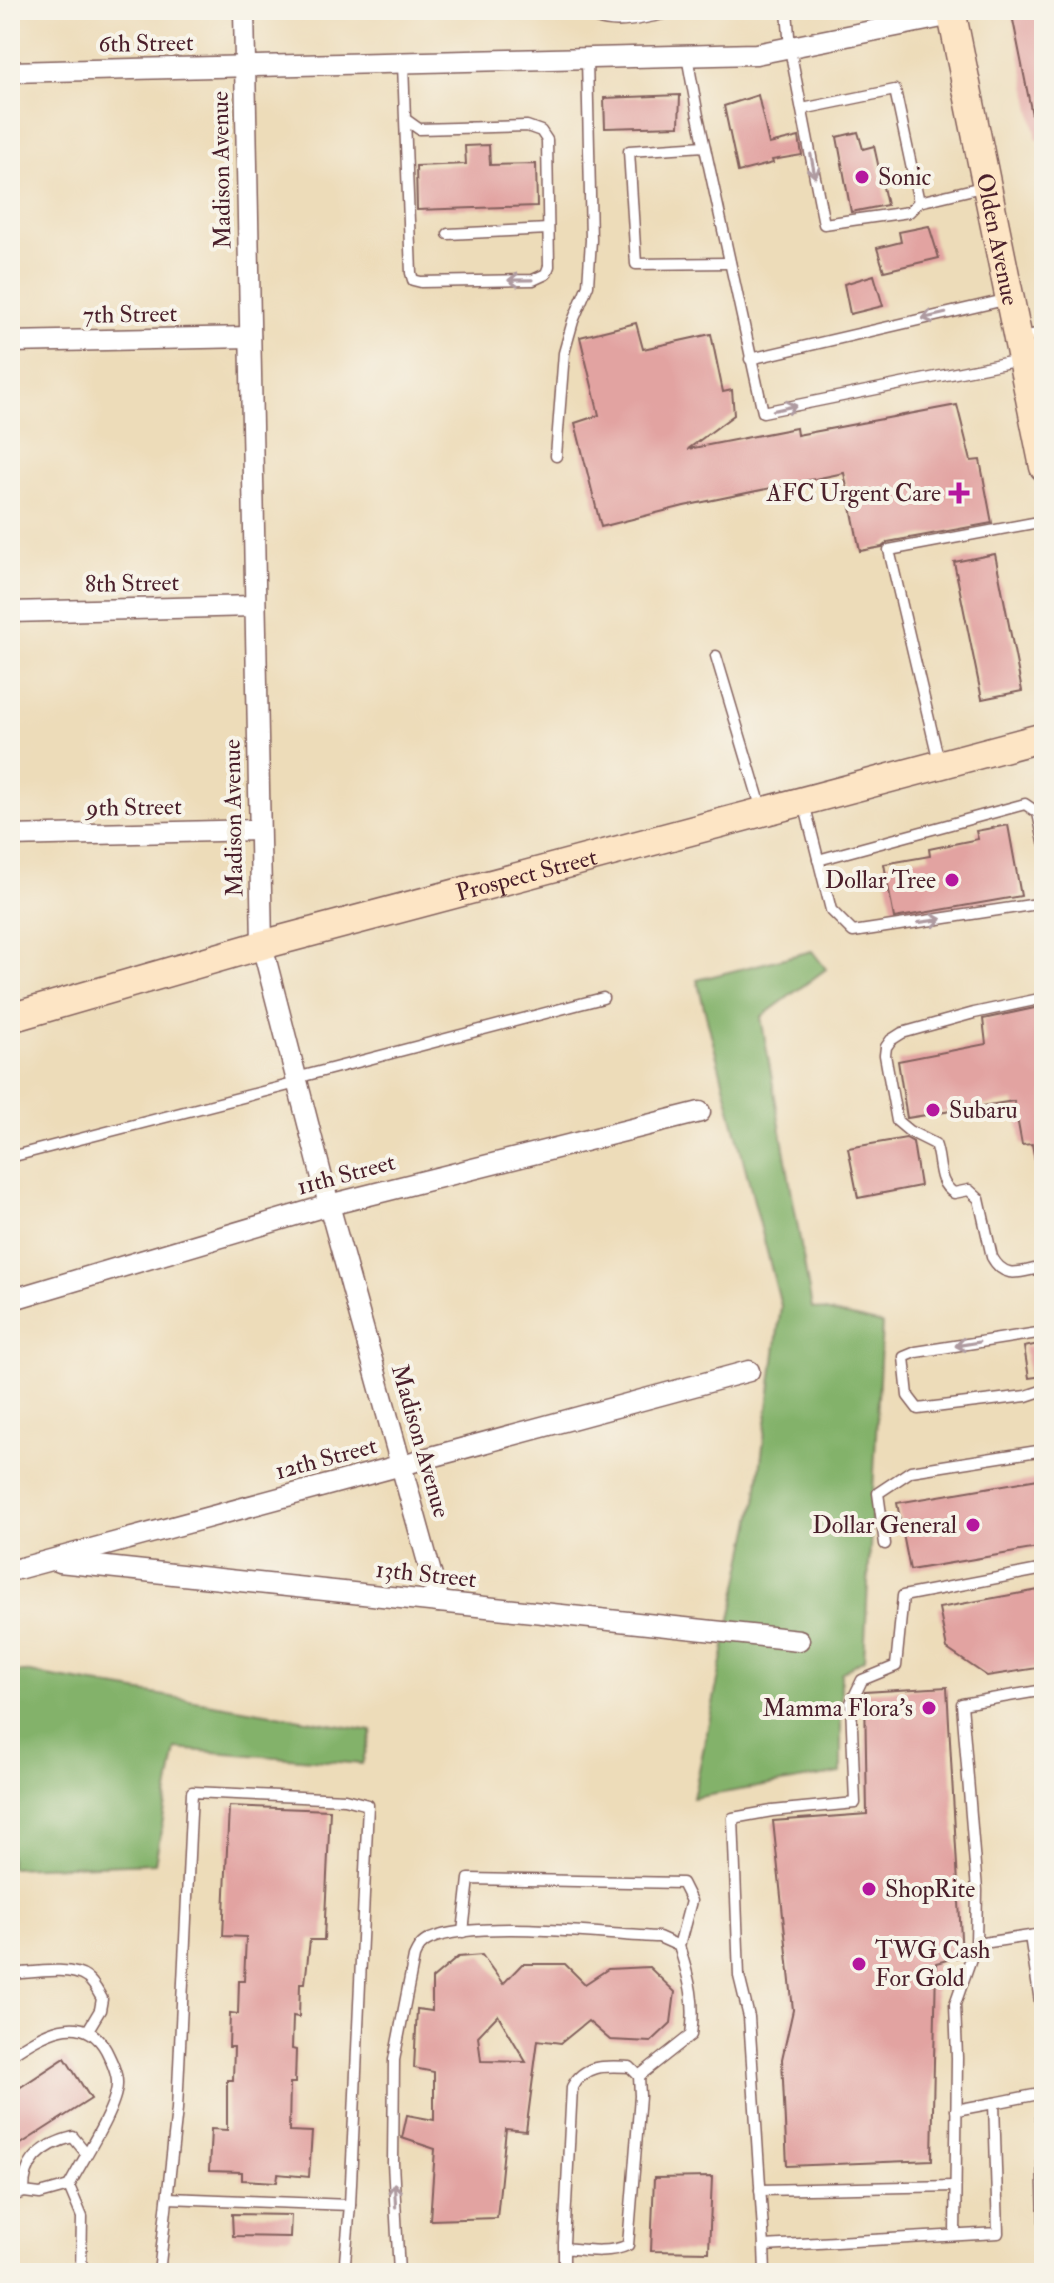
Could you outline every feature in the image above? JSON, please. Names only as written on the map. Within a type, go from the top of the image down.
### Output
[{"type":"street","name":"Madison Avenue","points":[[244,10],[262,945],[329,1205],[439,1602]]},
{"type":"street","name":"6th Street","points":[[10,72],[756,54],[952,12]]},
{"type":"street","name":"Olden Avenue","points":[[952,12],[1010,299],[1028,343],[1044,467]]},
{"type":"street","name":"7th Street","points":[[10,342],[250,337]]},
{"type":"street","name":"8th Street","points":[[10,612],[255,606]]},
{"type":"street","name":"Prospect Street","points":[[10,1018],[262,945],[1044,737]]},
{"type":"street","name":"9th Street","points":[[10,836],[259,830]]},
{"type":"street","name":"11th Street","points":[[10,1300],[329,1205],[700,1112]]},
{"type":"street","name":"12th Street","points":[[10,1571],[749,1371]]},
{"type":"street","name":"13th Street","points":[[47,1561],[799,1640]]},
{"type":"lane","points":[[584,10],[590,16],[611,22],[681,10]]},
{"type":"lane","points":[[787,10],[790,49],[824,224],[909,212],[919,202],[987,186]]},
{"type":"lane","points":[[687,56],[763,412],[1028,343]]},
{"type":"lane","points":[[556,456],[564,353],[588,285],[591,240],[587,58]]},
{"type":"lane","points":[[403,63],[405,160],[413,280],[540,279],[546,274],[549,266],[547,140],[541,131],[527,126],[419,129],[405,119]]},
{"type":"lane","points":[[802,109],[895,90],[919,202]]},
{"type":"lane","points":[[704,146],[629,151],[636,264],[730,263]]},
{"type":"lane","points":[[448,234],[548,229]]},
{"type":"lane","points":[[750,359],[1010,299]]},
{"type":"lane","points":[[940,764],[889,550],[1044,521]]},
{"type":"lane","points":[[716,656],[762,812]]},
{"type":"lane","points":[[803,801],[831,910],[853,932],[1044,903]]},
{"type":"lane","points":[[818,860],[1025,804],[1038,813],[1044,842]]},
{"type":"lane","points":[[10,1157],[603,998]]},
{"type":"lane","points":[[1044,998],[902,1033],[891,1040],[885,1055],[897,1121],[935,1144],[942,1179],[950,1191],[969,1190],[975,1193],[996,1265],[1010,1273],[1044,1267]]},
{"type":"lane","points":[[1044,1332],[916,1352],[904,1357],[908,1396],[918,1409],[1026,1396],[1044,1390]]},
{"type":"lane","points":[[885,1544],[878,1493],[911,1471],[1044,1450]]},
{"type":"lane","points":[[765,2273],[749,2017],[739,1976],[733,1818],[855,1803],[851,1703],[862,1680],[896,1666],[903,1596],[1044,1569]]},
{"type":"lane","points":[[955,2235],[955,2004],[976,1944],[977,1890],[962,1704],[1044,1690]]},
{"type":"lane","points":[[159,2273],[177,2109],[192,1792],[345,1799],[368,1805],[350,2205],[344,2273]]},
{"type":"lane","points":[[463,1932],[469,1879],[682,1883],[691,1901],[679,1946],[693,1990],[691,2035],[639,2076]]},
{"type":"lane","points":[[399,2273],[393,2148],[394,2060],[414,1957],[419,1946],[429,1939],[463,1932],[529,1931],[659,1937],[679,1946]]},
{"type":"lane","points":[[976,1944],[1044,1933]]},
{"type":"lane","points":[[1030,1936],[1044,2028]]},
{"type":"lane","points":[[10,1974],[64,1971],[88,1978],[102,1999],[100,2010],[88,2030]]},
{"type":"lane","points":[[10,2055],[45,2033],[70,2028],[88,2030],[101,2042],[111,2060],[117,2085],[111,2109],[69,2186],[40,2194],[24,2192],[10,2197]]},
{"type":"lane","points":[[564,2248],[592,2251],[621,2249],[628,2245],[639,2076],[630,2067],[602,2066],[586,2070],[572,2087],[564,2248],[564,2273]]},
{"type":"lane","points":[[956,2110],[1044,2093]]},
{"type":"lane","points":[[764,2246],[998,2233],[994,2103]]},
{"type":"lane","points":[[1044,2117],[1041,2118],[1044,2222]]},
{"type":"lane","points":[[24,2192],[23,2177],[29,2161],[57,2141],[73,2137],[86,2153]]},
{"type":"lane","points":[[69,2186],[82,2217],[81,2273]]},
{"type":"lane","points":[[760,2190],[955,2186]]},
{"type":"lane","points":[[168,2198],[350,2205]]},
{"type":"green space","points":[[812,951],[826,969],[761,1017],[812,1308],[882,1324],[864,1659],[841,1673],[841,1773],[693,1798],[756,1501],[781,1306],[697,980]]},
{"type":"green space","points":[[10,1672],[372,1731],[362,1764],[176,1749],[155,1863],[10,1868]]},
{"type":"building","points":[[1011,10],[1044,10],[1044,139],[1037,140]]},
{"type":"building","points":[[680,95],[679,126],[605,128],[604,98]]},
{"type":"building","points":[[758,95],[769,144],[799,137],[802,155],[772,160],[773,163],[738,172],[724,106]]},
{"type":"building","name":"Sonic","points":[[858,132],[863,149],[874,146],[887,205],[851,212],[837,137]]},
{"type":"building","points":[[489,145],[490,165],[536,164],[537,206],[417,210],[416,166],[466,164],[465,146]]},
{"type":"building","points":[[929,226],[939,258],[884,271],[877,248],[901,242],[899,232]]},
{"type":"building","points":[[874,275],[883,306],[850,314],[844,284]]},
{"type":"building","points":[[636,323],[643,349],[711,334],[723,392],[732,390],[734,415],[688,449],[796,428],[797,435],[957,405],[971,461],[980,460],[992,523],[888,542],[882,547],[860,551],[844,473],[684,506],[601,527],[575,423],[599,415],[580,337]]},
{"type":"building","points":[[995,554],[1022,691],[982,699],[954,562]]},
{"type":"building","name":"Dollar Tree","points":[[1008,825],[1021,896],[894,918],[884,864],[930,856],[929,849],[978,839],[976,831]]},
{"type":"building","name":"Subaru","points":[[1044,1006],[1044,1171],[1037,1171],[1032,1144],[1022,1145],[1014,1101],[907,1118],[898,1061],[986,1044],[983,1019]]},
{"type":"building","points":[[906,1138],[913,1142],[920,1186],[858,1198],[848,1148]]},
{"type":"building","points":[[1044,1343],[1044,1376],[1029,1378],[1024,1347]]},
{"type":"building","name":"Dollar General","points":[[1044,1478],[1044,1547],[910,1570],[897,1503]]},
{"type":"building","points":[[1044,1589],[1044,1667],[987,1676],[947,1649],[939,1608]]},
{"type":"building","name":"ShopRite","points":[[947,1687],[962,1956],[936,1963],[932,2160],[787,2166],[782,2059],[793,2010],[773,1821],[867,1814],[865,1692]]},
{"type":"building","points":[[229,1806],[330,1810],[324,1940],[310,1940],[305,1983],[300,1983],[299,2017],[293,2016],[295,2083],[290,2083],[289,2131],[312,2132],[309,2177],[278,2174],[277,2182],[242,2180],[242,2172],[209,2171],[211,2129],[227,2130],[227,2080],[233,2080],[234,2047],[229,2047],[230,2013],[238,2014],[239,1981],[244,1981],[246,1937],[223,1936]]},
{"type":"building","points":[[482,1955],[503,1984],[522,1964],[565,1964],[585,1984],[608,1969],[649,1967],[675,1992],[671,2023],[651,2042],[610,2040],[588,2021],[561,2043],[538,2040],[526,2131],[506,2129],[497,2218],[430,2220],[435,2149],[402,2138],[407,2115],[434,2120],[434,2072],[414,2068],[417,2009],[432,2011],[432,1979],[458,1957]],"holes":[[[498,2015],[526,2062],[481,2061],[478,2036]]]},
{"type":"building","points":[[65,2058],[91,2099],[10,2151],[10,2094]]},
{"type":"building","points":[[712,2177],[709,2252],[651,2251],[654,2178]]},
{"type":"building","points":[[232,2214],[291,2215],[290,2237],[233,2236]]},
{"type":"place","name":"Sonic","points":[[862,177]]},
{"type":"place","name":"AFC Urgent Care","points":[[959,493]]},
{"type":"place","name":"Dollar Tree","points":[[952,880]]},
{"type":"place","name":"Subaru","points":[[933,1110]]},
{"type":"place","name":"Dollar General","points":[[973,1525]]},
{"type":"place","name":"Mamma Flora's","points":[[929,1708]]},
{"type":"place","name":"ShopRite","points":[[869,1889]]},
{"type":"place","name":"TWG Cash For Gold","points":[[859,1964]]}]
